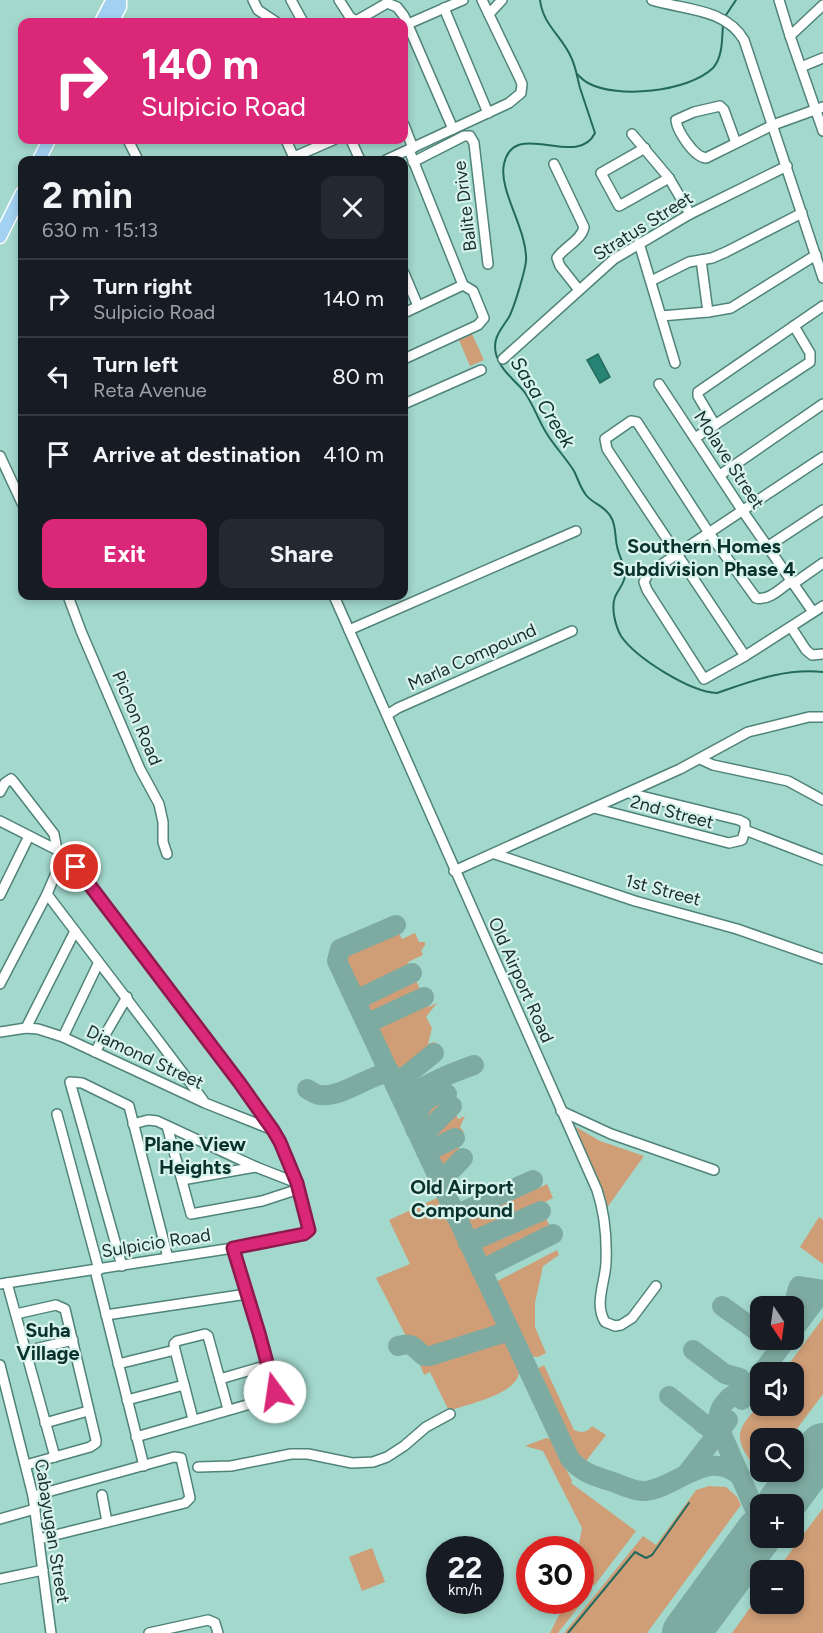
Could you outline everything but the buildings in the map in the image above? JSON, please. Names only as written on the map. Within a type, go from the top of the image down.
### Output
[{"type":"main road","points":[[103,18],[111,3],[118,0],[120,7],[114,18]]},
{"type":"main road","points":[[0,237],[18,201]]},
{"type":"street","points":[[253,0],[258,10],[270,18]]},
{"type":"street","points":[[291,0],[301,18]]},
{"type":"street","points":[[339,0],[353,18]]},
{"type":"street","points":[[453,129],[408,24],[463,0]]},
{"type":"street","points":[[395,156],[518,97],[522,89],[519,77],[482,0]]},
{"type":"street","points":[[489,14],[502,0]]},
{"type":"street","points":[[652,0],[721,17],[738,29],[744,40],[823,278]]},
{"type":"street","points":[[690,10],[697,0]]},
{"type":"street","points":[[363,18],[386,2],[397,7],[404,18]]},
{"type":"street","points":[[779,2],[801,67],[820,108],[823,131]]},
{"type":"street","points":[[790,36],[823,5]]},
{"type":"street","points":[[444,8],[488,112]]},
{"type":"street","points":[[801,67],[823,58]]},
{"type":"street","points":[[736,143],[724,110],[720,106],[711,106],[683,115],[676,122],[700,158],[713,156],[773,125],[820,108]]},
{"type":"street","points":[[632,134],[669,178],[690,214]]},
{"type":"street","name":"Balite Drive","points":[[414,162],[464,136],[470,136],[474,143],[488,264]]},
{"type":"street","points":[[408,139],[414,162],[463,285],[475,295],[483,315],[483,321],[478,325],[408,357]]},
{"type":"street","points":[[301,156],[325,144]]},
{"type":"street","points":[[645,148],[601,173],[619,206],[669,178]]},
{"type":"street","points":[[554,164],[585,227],[583,233],[557,258],[560,266],[579,290]]},
{"type":"street","name":"Stratus Street","points":[[503,359],[614,259],[690,214],[787,166]]},
{"type":"street","points":[[651,281],[686,263],[726,252],[802,213]]},
{"type":"street","points":[[639,243],[675,363]]},
{"type":"street","points":[[661,316],[723,310],[741,303],[816,255]]},
{"type":"street","points":[[701,260],[708,312]]},
{"type":"street","points":[[408,282],[418,306]]},
{"type":"street","points":[[408,311],[463,285]]},
{"type":"street","points":[[715,425],[698,396],[698,392],[823,306]]},
{"type":"street","points":[[695,438],[810,362],[810,353],[794,326]]},
{"type":"street","points":[[408,402],[481,370]]},
{"type":"street","name":"Molave Street","points":[[659,384],[813,612]]},
{"type":"street","points":[[720,475],[823,404]]},
{"type":"street","points":[[745,656],[604,442],[612,433],[634,421],[639,425],[709,533],[756,598],[767,598],[823,563]]},
{"type":"street","points":[[0,456],[18,494]]},
{"type":"street","points":[[823,457],[645,577],[645,586],[704,679],[745,656],[823,606]]},
{"type":"street","points":[[767,547],[823,510]]},
{"type":"street","points":[[349,630],[576,531]]},
{"type":"street","name":"Pichon Road","points":[[69,600],[140,769],[159,804],[164,822],[163,842],[167,854]]},
{"type":"street","name":"Old Airport Road","points":[[336,600],[454,871],[591,1175],[603,1213],[606,1266],[600,1301],[603,1318],[609,1325],[627,1323],[656,1286]]},
{"type":"street","points":[[791,627],[806,650],[812,655],[823,654]]},
{"type":"street","name":"Marla Compound","points":[[387,715],[398,708],[572,631]]},
{"type":"street","points":[[454,871],[629,793],[700,759],[748,732],[809,717],[823,717]]},
{"type":"street","points":[[700,759],[713,765],[788,781],[823,800]]},
{"type":"street","points":[[0,792],[6,782],[11,779],[54,834],[61,852],[47,894],[0,984]]},
{"type":"street","points":[[629,793],[739,820],[745,823],[746,830],[823,860]]},
{"type":"street","name":"2nd Street","points":[[594,808],[716,841],[734,843],[742,840],[746,830]]},
{"type":"street","points":[[0,821],[61,852],[76,867],[232,1072],[273,1130],[298,1186]]},
{"type":"street","points":[[0,895],[29,836]]},
{"type":"street","name":"1st Street","points":[[495,854],[635,901],[737,929],[823,959]]},
{"type":"street","points":[[47,894],[205,1103]]},
{"type":"street","points":[[26,1028],[75,930]]},
{"type":"street","points":[[63,1037],[98,964]]},
{"type":"street","points":[[95,1052],[127,997]]},
{"type":"street","name":"Diamond Street","points":[[0,1032],[26,1028],[38,1029],[63,1037],[205,1103],[273,1130]]},
{"type":"street","points":[[122,1266],[70,1082],[82,1083],[129,1106],[168,1258]]},
{"type":"street","points":[[561,1111],[611,1134],[714,1170]]},
{"type":"street","points":[[57,1114],[144,1466]]},
{"type":"street","points":[[134,1124],[153,1120],[298,1186]]},
{"type":"street","points":[[167,1126],[191,1214],[262,1201],[298,1186]]},
{"type":"street","points":[[182,1180],[256,1167]]},
{"type":"street","name":"Sulpicio Road","points":[[3,1284],[233,1248],[304,1234],[309,1230],[309,1225],[298,1186]]},
{"type":"street","points":[[136,1437],[273,1397],[274,1388],[268,1365],[233,1248]]},
{"type":"street","points":[[3,1284],[16,1314],[55,1457]]},
{"type":"street","points":[[106,1315],[247,1294]]},
{"type":"street","points":[[16,1314],[56,1305],[63,1307],[67,1312],[96,1443],[90,1447],[26,1465]]},
{"type":"street","points":[[193,1419],[175,1350],[174,1344],[177,1341],[205,1334],[209,1339],[228,1409]]},
{"type":"street","points":[[26,1351],[73,1340]]},
{"type":"street","points":[[118,1364],[175,1350]]},
{"type":"street","name":"Cabayugan Street","points":[[0,1365],[33,1496],[51,1633]]},
{"type":"street","points":[[220,1379],[268,1365]]},
{"type":"street","points":[[128,1400],[184,1385]]},
{"type":"street","points":[[45,1423],[88,1411]]},
{"type":"street","points":[[198,1467],[231,1466],[299,1454],[352,1462],[373,1462],[404,1446],[426,1427],[450,1414]]},
{"type":"street","points":[[33,1496],[174,1457],[181,1458],[190,1498],[188,1501],[39,1539]]},
{"type":"street","points":[[102,1495],[107,1522]]},
{"type":"street","points":[[0,1519],[35,1509]]},
{"type":"street","points":[[0,1579],[43,1570]]},
{"type":"street","points":[[148,1633],[178,1630],[208,1620],[215,1623],[218,1633]]},
{"type":"shaded area","points":[[472,334],[484,360],[470,366],[459,340]]},
{"type":"shaded area","points":[[598,354],[610,377],[600,383],[587,360]]},
{"type":"shaded area","points":[[394,928],[402,939],[415,933],[419,942],[425,942],[421,951],[423,955],[408,962],[411,971],[392,980],[391,977],[382,981],[383,984],[360,995],[342,956],[343,952]]},
{"type":"shaded area","points":[[413,975],[423,995],[371,1018],[362,998],[385,988],[387,990],[395,986],[394,983]]},
{"type":"shaded area","points":[[425,1000],[429,1007],[437,1003],[426,1017],[432,1028],[428,1044],[437,1041],[429,1047],[432,1050],[399,1078],[373,1023]]},
{"type":"shaded area","points":[[442,1097],[449,1099],[451,1103],[425,1127],[421,1126],[420,1116],[424,1107]]},
{"type":"shaded area","points":[[454,1110],[458,1119],[465,1116],[460,1127],[464,1132],[431,1145],[427,1134]]},
{"type":"shaded area","points":[[576,1127],[600,1141],[644,1156],[606,1209],[599,1185]]},
{"type":"shaded area","points":[[456,1141],[460,1151],[459,1158],[442,1170],[435,1156],[436,1151]]},
{"type":"shaded area","points":[[534,1182],[537,1189],[547,1184],[553,1198],[539,1205],[540,1208],[473,1237],[463,1214]]},
{"type":"shaded area","points":[[439,1197],[501,1330],[427,1353],[409,1342],[376,1278],[410,1264],[389,1220]]},
{"type":"shaded area","points":[[543,1211],[551,1230],[489,1260],[482,1258],[477,1245],[481,1240]]},
{"type":"shaded area","points":[[819,1217],[823,1220],[823,1264],[800,1247]]},
{"type":"shaded area","points":[[557,1250],[559,1255],[543,1266],[535,1303],[535,1327],[546,1353],[538,1357],[528,1356],[494,1283]]},
{"type":"shaded area","points":[[823,1318],[823,1394],[798,1428],[750,1428],[750,1459],[743,1448],[740,1436],[742,1426],[750,1415],[804,1416],[804,1362],[790,1362],[799,1350],[804,1350],[804,1344]]},
{"type":"shaded area","points":[[500,1338],[506,1341],[519,1367],[517,1379],[502,1392],[449,1411],[430,1372],[424,1375],[419,1362]]},
{"type":"shaded area","points":[[544,1365],[574,1430],[584,1432],[592,1426],[606,1435],[586,1461],[579,1458],[571,1449],[537,1375],[537,1369]]},
{"type":"shaded area","points":[[546,1438],[551,1439],[571,1483],[636,1531],[594,1586],[594,1536],[580,1536],[582,1528],[543,1451],[525,1446]]},
{"type":"shaded area","points":[[709,1486],[726,1487],[737,1497],[741,1505],[647,1633],[564,1633],[579,1614],[594,1614],[594,1596],[643,1536],[656,1545],[696,1490]]},
{"type":"shaded area","points":[[823,1508],[823,1633],[732,1633],[750,1608],[750,1614],[804,1614],[804,1560],[784,1560],[793,1548],[804,1548],[804,1534]]},
{"type":"shaded area","points":[[372,1548],[385,1582],[362,1591],[349,1557]]},
{"type":"shaded area","points":[[560,1614],[573,1614],[558,1633],[550,1633]]},
{"type":"waterway","name":"Sasa Creek","points":[[540,0],[548,23],[573,61],[595,133],[586,143],[575,147],[532,143],[520,145],[510,151],[504,164],[505,186],[523,237],[526,261],[522,281],[511,312],[496,339],[495,348],[498,359],[527,395],[544,429],[574,471],[586,495],[607,511],[612,519],[625,576],[614,601],[615,622],[628,645],[664,672],[693,687],[717,693],[782,674],[823,672]]},
{"type":"waterway","points":[[726,15],[736,0]]},
{"type":"waterway","points":[[577,74],[588,83],[616,91],[634,92],[670,88],[687,83],[702,76],[716,64],[721,47],[723,23]]},
{"type":"waterway","points":[[568,1633],[635,1552],[646,1558],[652,1555],[689,1503]]},
{"type":"taxiway","points":[[396,925],[340,949],[337,961],[570,1459],[588,1473],[641,1491],[657,1488],[704,1467],[728,1468],[740,1476]]},
{"type":"taxiway","points":[[356,1000],[412,973]]},
{"type":"taxiway","points":[[368,1023],[424,997]]},
{"type":"taxiway","points":[[396,1084],[434,1053]]},
{"type":"taxiway","points":[[403,1100],[437,1080],[474,1065]]},
{"type":"taxiway","points":[[307,1089],[318,1095],[329,1095],[390,1072]]},
{"type":"taxiway","points":[[415,1129],[417,1115],[423,1104],[433,1096],[447,1094]]},
{"type":"taxiway","points":[[420,1138],[452,1106]]},
{"type":"taxiway","points":[[426,1152],[455,1138]]},
{"type":"taxiway","points":[[440,1182],[463,1158]]},
{"type":"taxiway","points":[[455,1215],[533,1180]]},
{"type":"taxiway","points":[[468,1243],[541,1211]]},
{"type":"taxiway","points":[[481,1270],[553,1234]]},
{"type":"taxiway","points":[[796,1296],[799,1286],[823,1290]]},
{"type":"taxiway","points":[[804,1316],[823,1294]]},
{"type":"taxiway","points":[[722,1306],[750,1326]]},
{"type":"taxiway","points":[[398,1346],[410,1345],[424,1356],[430,1356],[509,1331]]},
{"type":"taxiway","points":[[693,1350],[725,1374],[740,1378],[749,1391]]},
{"type":"taxiway","points":[[770,1362],[778,1350]]},
{"type":"taxiway","points":[[750,1389],[730,1397],[725,1402],[718,1422],[750,1498]]},
{"type":"taxiway","points":[[742,1400],[750,1389]]},
{"type":"taxiway","points":[[669,1396],[713,1431]]},
{"type":"taxiway","points":[[687,1473],[728,1420],[717,1425],[703,1424]]},
{"type":"runway","points":[[788,1494],[823,1447]]},
{"type":"runway","points":[[686,1633],[750,1546]]},
{"type":"district","name":"Southern Homes Subdivision Phase 4","points":[[704,558]]},
{"type":"district","name":"Plane View Heights","points":[[195,1156]]},
{"type":"district","name":"Old Airport Compound","points":[[462,1198]]},
{"type":"district","name":"Suha Village","points":[[48,1342]]},
{"type":"route","points":[[76,867],[239,1082],[273,1130],[290,1163],[309,1225],[308,1232],[233,1248],[275,1392]]}]
